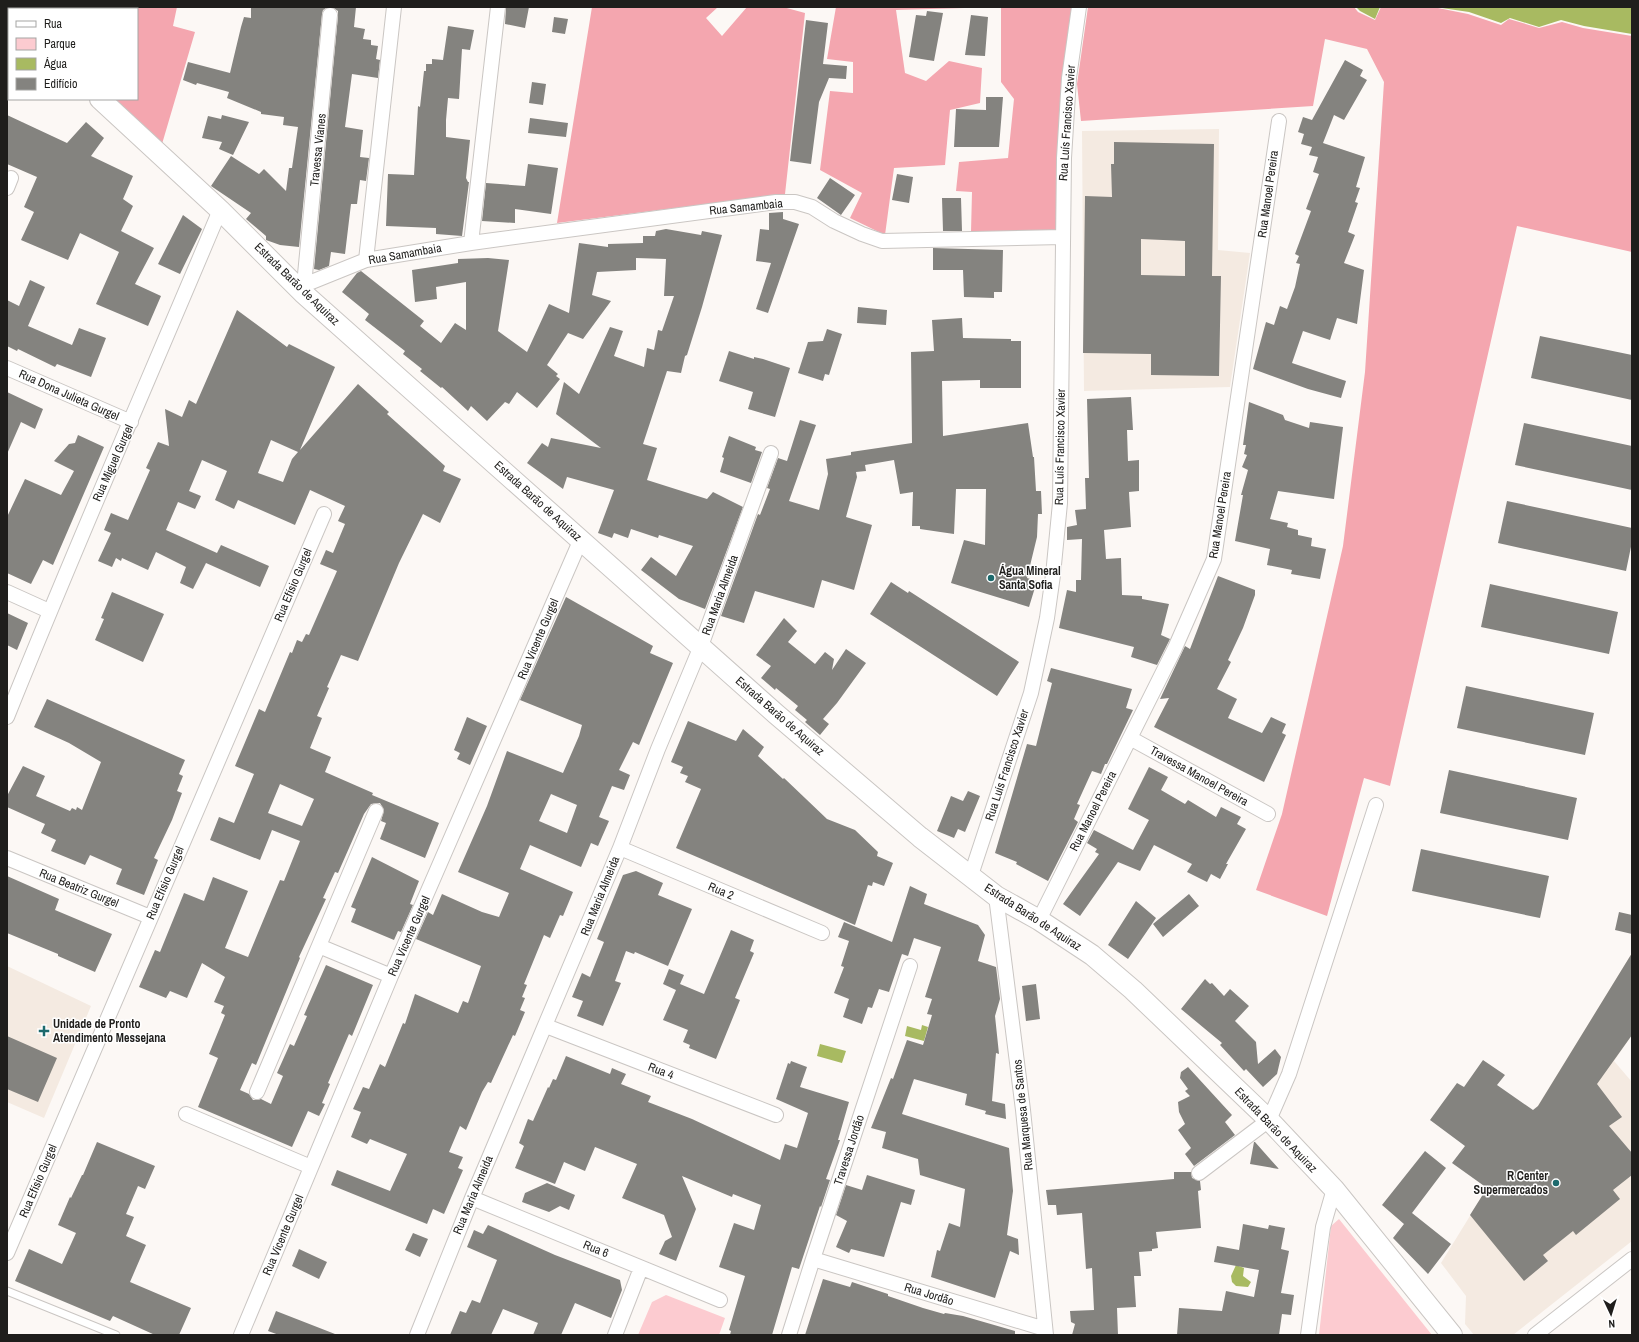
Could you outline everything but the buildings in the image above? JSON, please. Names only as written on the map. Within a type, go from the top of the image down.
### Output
[{"type":"street","points":[[366,260],[394,7]]},
{"type":"street","points":[[471,243],[498,7]]},
{"type":"street","name":"Rua Luís Francisco Xavier","points":[[971,875],[1031,693],[1040,655],[1052,583],[1060,503],[1064,158],[1069,78],[1079,7]]},
{"type":"street","name":"Travessa Vianes","points":[[304,289],[330,15]]},
{"type":"street","name":"Estrada Barão de Aquiraz","points":[[101,100],[304,289],[776,714],[908,827],[996,896],[1039,920],[1092,955],[1133,990],[1269,1120],[1334,1189],[1452,1335]]},
{"type":"street","name":"Rua Manoel Pereira","points":[[1039,920],[1175,648],[1214,559],[1278,121]]},
{"type":"street","name":"Rua Samambaia","points":[[304,289],[366,260],[471,243],[776,202],[795,202],[812,207],[841,224],[882,241],[1062,237]]},
{"type":"street","name":"Rua Miguel Gurgel","points":[[7,717],[49,611],[131,422],[220,210]]},
{"type":"street","name":"Rua Dona Julieta Gurgel","points":[[7,368],[131,422]]},
{"type":"street","name":"Rua Maria Almeida","points":[[417,1335],[472,1198],[620,848],[658,749],[701,646],[771,453]]},
{"type":"street","name":"Rua Efísio Gurgel","points":[[7,1253],[324,514]]},
{"type":"street","name":"Rua Vicente Gurgel","points":[[241,1335],[391,976],[580,539]]},
{"type":"street","points":[[7,592],[49,611]]},
{"type":"street","name":"Travessa Manoel Pereira","points":[[1130,738],[1268,814]]},
{"type":"street","points":[[1199,1173],[1269,1120],[1290,1074],[1376,805]]},
{"type":"street","points":[[257,1092],[376,811]]},
{"type":"street","name":"Rua 2","points":[[620,848],[822,934]]},
{"type":"street","name":"Rua Beatriz Gurgel","points":[[7,858],[150,917]]},
{"type":"street","name":"Rua Marquesa de Santos","points":[[996,896],[1023,1110],[1046,1332]]},
{"type":"street","points":[[319,946],[391,976]]},
{"type":"street","name":"Travessa Jordão","points":[[790,1335],[813,1259],[910,966]]},
{"type":"street","name":"Rua 4","points":[[546,1026],[776,1115]]},
{"type":"street","points":[[186,1114],[311,1167]]},
{"type":"street","points":[[1308,1335],[1323,1227],[1334,1189]]},
{"type":"street","name":"Rua 6","points":[[472,1198],[720,1300]]},
{"type":"street","name":"Rua Jordão","points":[[813,1259],[1046,1332]]},
{"type":"street","points":[[1535,1335],[1632,1259]]},
{"type":"street","points":[[615,1335],[641,1268]]},
{"type":"lane","points":[[7,1291],[116,1335]]},
{"type":"shaded area","points":[[11,7],[177,7],[173,26],[195,32],[162,144],[115,100],[138,100],[138,8]]},
{"type":"shaded area","points":[[592,7],[718,7],[706,18],[722,36],[747,7],[783,7],[805,13],[785,194],[557,223]]},
{"type":"shaded area","points":[[836,7],[999,7],[896,10],[905,73],[926,81],[949,61],[982,68],[980,103],[950,110],[945,165],[894,168],[885,235],[850,218],[862,193],[820,170],[830,91],[853,93],[853,62],[827,59]]},
{"type":"shaded area","points":[[1001,7],[1072,7],[1058,233],[971,232],[972,192],[956,191],[959,162],[1008,158],[1014,99],[1001,82]]},
{"type":"shaded area","points":[[1088,7],[1354,7],[1358,12],[1375,20],[1381,7],[1433,7],[1468,14],[1501,25],[1509,19],[1539,28],[1562,22],[1583,28],[1632,36],[1632,252],[1517,226],[1390,786],[1364,778],[1327,916],[1256,890],[1282,814],[1343,546],[1365,372],[1384,82],[1367,49],[1325,39],[1313,106],[1081,121],[1077,84]]},
{"type":"shaded area","points":[[1219,129],[1218,250],[1250,253],[1230,387],[1084,391],[1082,131]]},
{"type":"shaded area","points":[[1632,953],[1632,1035],[1614,1061],[1632,1082],[1632,1241],[1513,1335],[1474,1335],[1465,1324],[1466,1296],[1441,1263]]},
{"type":"shaded area","name":"Unidade de Pronto Atendimento Messejana","points":[[7,966],[91,1006],[44,1118],[7,1102]]},
{"type":"green space","points":[[1339,1219],[1432,1335],[1319,1335],[1331,1226]]},
{"type":"green space","points":[[666,1295],[725,1318],[719,1335],[638,1335],[652,1302]]},
{"type":"water","points":[[1356,7],[1380,7],[1375,19],[1360,11]]},
{"type":"water","points":[[1435,7],[1632,7],[1632,34],[1584,26],[1561,20],[1539,27],[1510,18],[1501,23],[1469,12]]},
{"type":"water","points":[[922,1025],[928,1027],[924,1041],[905,1036],[907,1026],[921,1030]]},
{"type":"water","points":[[820,1044],[846,1051],[842,1063],[817,1056]]},
{"type":"water","points":[[1236,1265],[1244,1268],[1243,1276],[1251,1282],[1248,1287],[1236,1286],[1232,1282],[1231,1276]]},
{"type":"place","name":"Água Mineral Santa Sofia","points":[[991,578]]},
{"type":"place","name":"Unidade de Pronto Atendimento Messejana","points":[[44,1031]]},
{"type":"place","name":"R Center Supermercados","points":[[1556,1183]]}]
